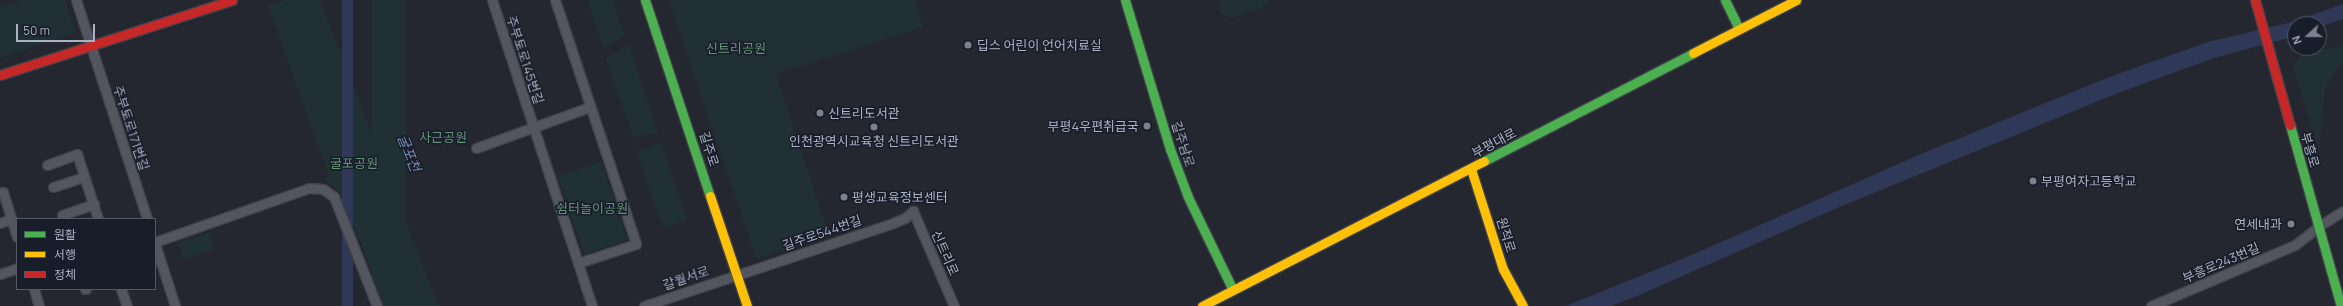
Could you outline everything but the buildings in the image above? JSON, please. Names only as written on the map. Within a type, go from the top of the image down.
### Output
[{"type":"main road","points":[[0,75],[232,0]]},
{"type":"main road","name":"길주로","points":[[645,0],[747,306]]},
{"type":"main road","name":"길주남로","points":[[1125,0],[1170,149],[1188,198],[1233,290]]},
{"type":"main road","points":[[1725,0],[1739,29]]},
{"type":"main road","name":"부평대로","points":[[1202,306],[1472,169],[1796,0]]},
{"type":"main road","name":"부흥로","points":[[2255,0],[2341,306]]},
{"type":"main road","name":"원적로","points":[[1472,169],[1503,269],[1523,306]]},
{"type":"street","name":"주부토로171번길","points":[[76,0],[147,218]]},
{"type":"street","name":"주부토로145번길","points":[[492,0],[592,306]]},
{"type":"street","points":[[555,0],[589,107],[636,244],[578,263]]},
{"type":"street","points":[[476,148],[589,107]]},
{"type":"street","points":[[47,164],[77,154],[98,218]]},
{"type":"street","points":[[53,187],[84,177]]},
{"type":"street","points":[[156,243],[309,188],[323,189],[334,196],[377,306]]},
{"type":"street","points":[[0,193],[3,192],[16,234]]},
{"type":"street","points":[[62,215],[94,204]]},
{"type":"street","name":"길주로544번길","points":[[737,275],[893,223],[905,218],[912,211]]},
{"type":"street","name":"신트리로","points":[[912,211],[954,306]]},
{"type":"street","name":"부흥로243번길","points":[[2151,306],[2295,245],[2319,226],[2343,211]]},
{"type":"street","points":[[0,223],[11,219]]},
{"type":"street","points":[[156,246],[175,306]]},
{"type":"street","points":[[0,274],[16,268]]},
{"type":"street","name":"갈월서로","points":[[644,306],[737,275]]},
{"type":"street","points":[[34,290],[39,306]]},
{"type":"street","points":[[121,290],[127,306]]},
{"type":"green space","points":[[21,0],[65,0],[76,33],[0,58],[0,7]]},
{"type":"green space","name":"굴포공원","points":[[284,0],[320,0],[439,306],[386,306],[340,191],[322,179],[329,177],[268,5]]},
{"type":"green space","points":[[372,0],[406,0],[406,306],[372,306]]},
{"type":"green space","points":[[587,0],[613,0],[625,36],[604,49]]},
{"type":"green space","name":"신트리공원","points":[[669,0],[915,0],[923,27],[776,74],[829,235],[756,259]]},
{"type":"green space","points":[[1220,0],[1270,0],[1261,8],[1232,18],[1222,15],[1219,10]]},
{"type":"green space","points":[[629,44],[658,133],[633,137],[606,59]]},
{"type":"green space","points":[[2343,46],[2343,63],[2337,68],[2325,89],[2319,151],[2292,65],[2300,56],[2327,56],[2327,49]]},
{"type":"green space","points":[[661,143],[687,220],[663,228],[636,151]]},
{"type":"green space","name":"쉼터놀이공원","points":[[601,161],[628,239],[585,254],[558,176]]},
{"type":"green space","points":[[209,233],[214,249],[182,259],[177,243]]},
{"type":"water","points":[[342,0],[353,0],[353,306],[342,306]]},
{"type":"water","points":[[2343,4],[2343,19],[2327,24],[2327,16],[2309,16]]},
{"type":"water","points":[[2287,23],[2287,38],[2214,58],[2118,93],[1837,208],[1637,296],[1611,306],[1566,306],[1694,254],[1928,151],[2112,76],[2208,42]]},
{"type":"traffic: fast","points":[[645,0],[710,196]]},
{"type":"traffic: fast","points":[[1125,0],[1170,149],[1188,197],[1233,290]]},
{"type":"traffic: fast","points":[[1725,0],[1739,29]]},
{"type":"traffic: fast","points":[[1484,161],[1693,53]]},
{"type":"traffic: fast","points":[[2290,125],[2341,306]]},
{"type":"traffic: slow","points":[[1693,53],[1796,0]]},
{"type":"traffic: slow","points":[[1202,306],[1484,161]]},
{"type":"traffic: slow","points":[[1471,169],[1503,269],[1523,306]]},
{"type":"traffic: slow","points":[[710,196],[747,306]]},
{"type":"traffic: jam","points":[[0,75],[232,0]]},
{"type":"traffic: jam","points":[[2255,0],[2290,125]]},
{"type":"place","name":"딥스 어린이 언어치료실","points":[[968,45]]},
{"type":"place","name":"신트리도서관","points":[[820,113]]},
{"type":"place","name":"부평4우편취급국","points":[[1147,126]]},
{"type":"place","name":"인천광역시교육청 신트리도서관","points":[[874,127]]},
{"type":"place","name":"부평여자고등학교","points":[[2033,181]]},
{"type":"place","name":"평생교육정보센터","points":[[844,197]]},
{"type":"place","name":"연세내과","points":[[2291,224]]},
{"type":"park label","name":"사근공원","points":[[443,137]]},
{"type":"water label","name":"굴포천","points":[[409,153]]}]
